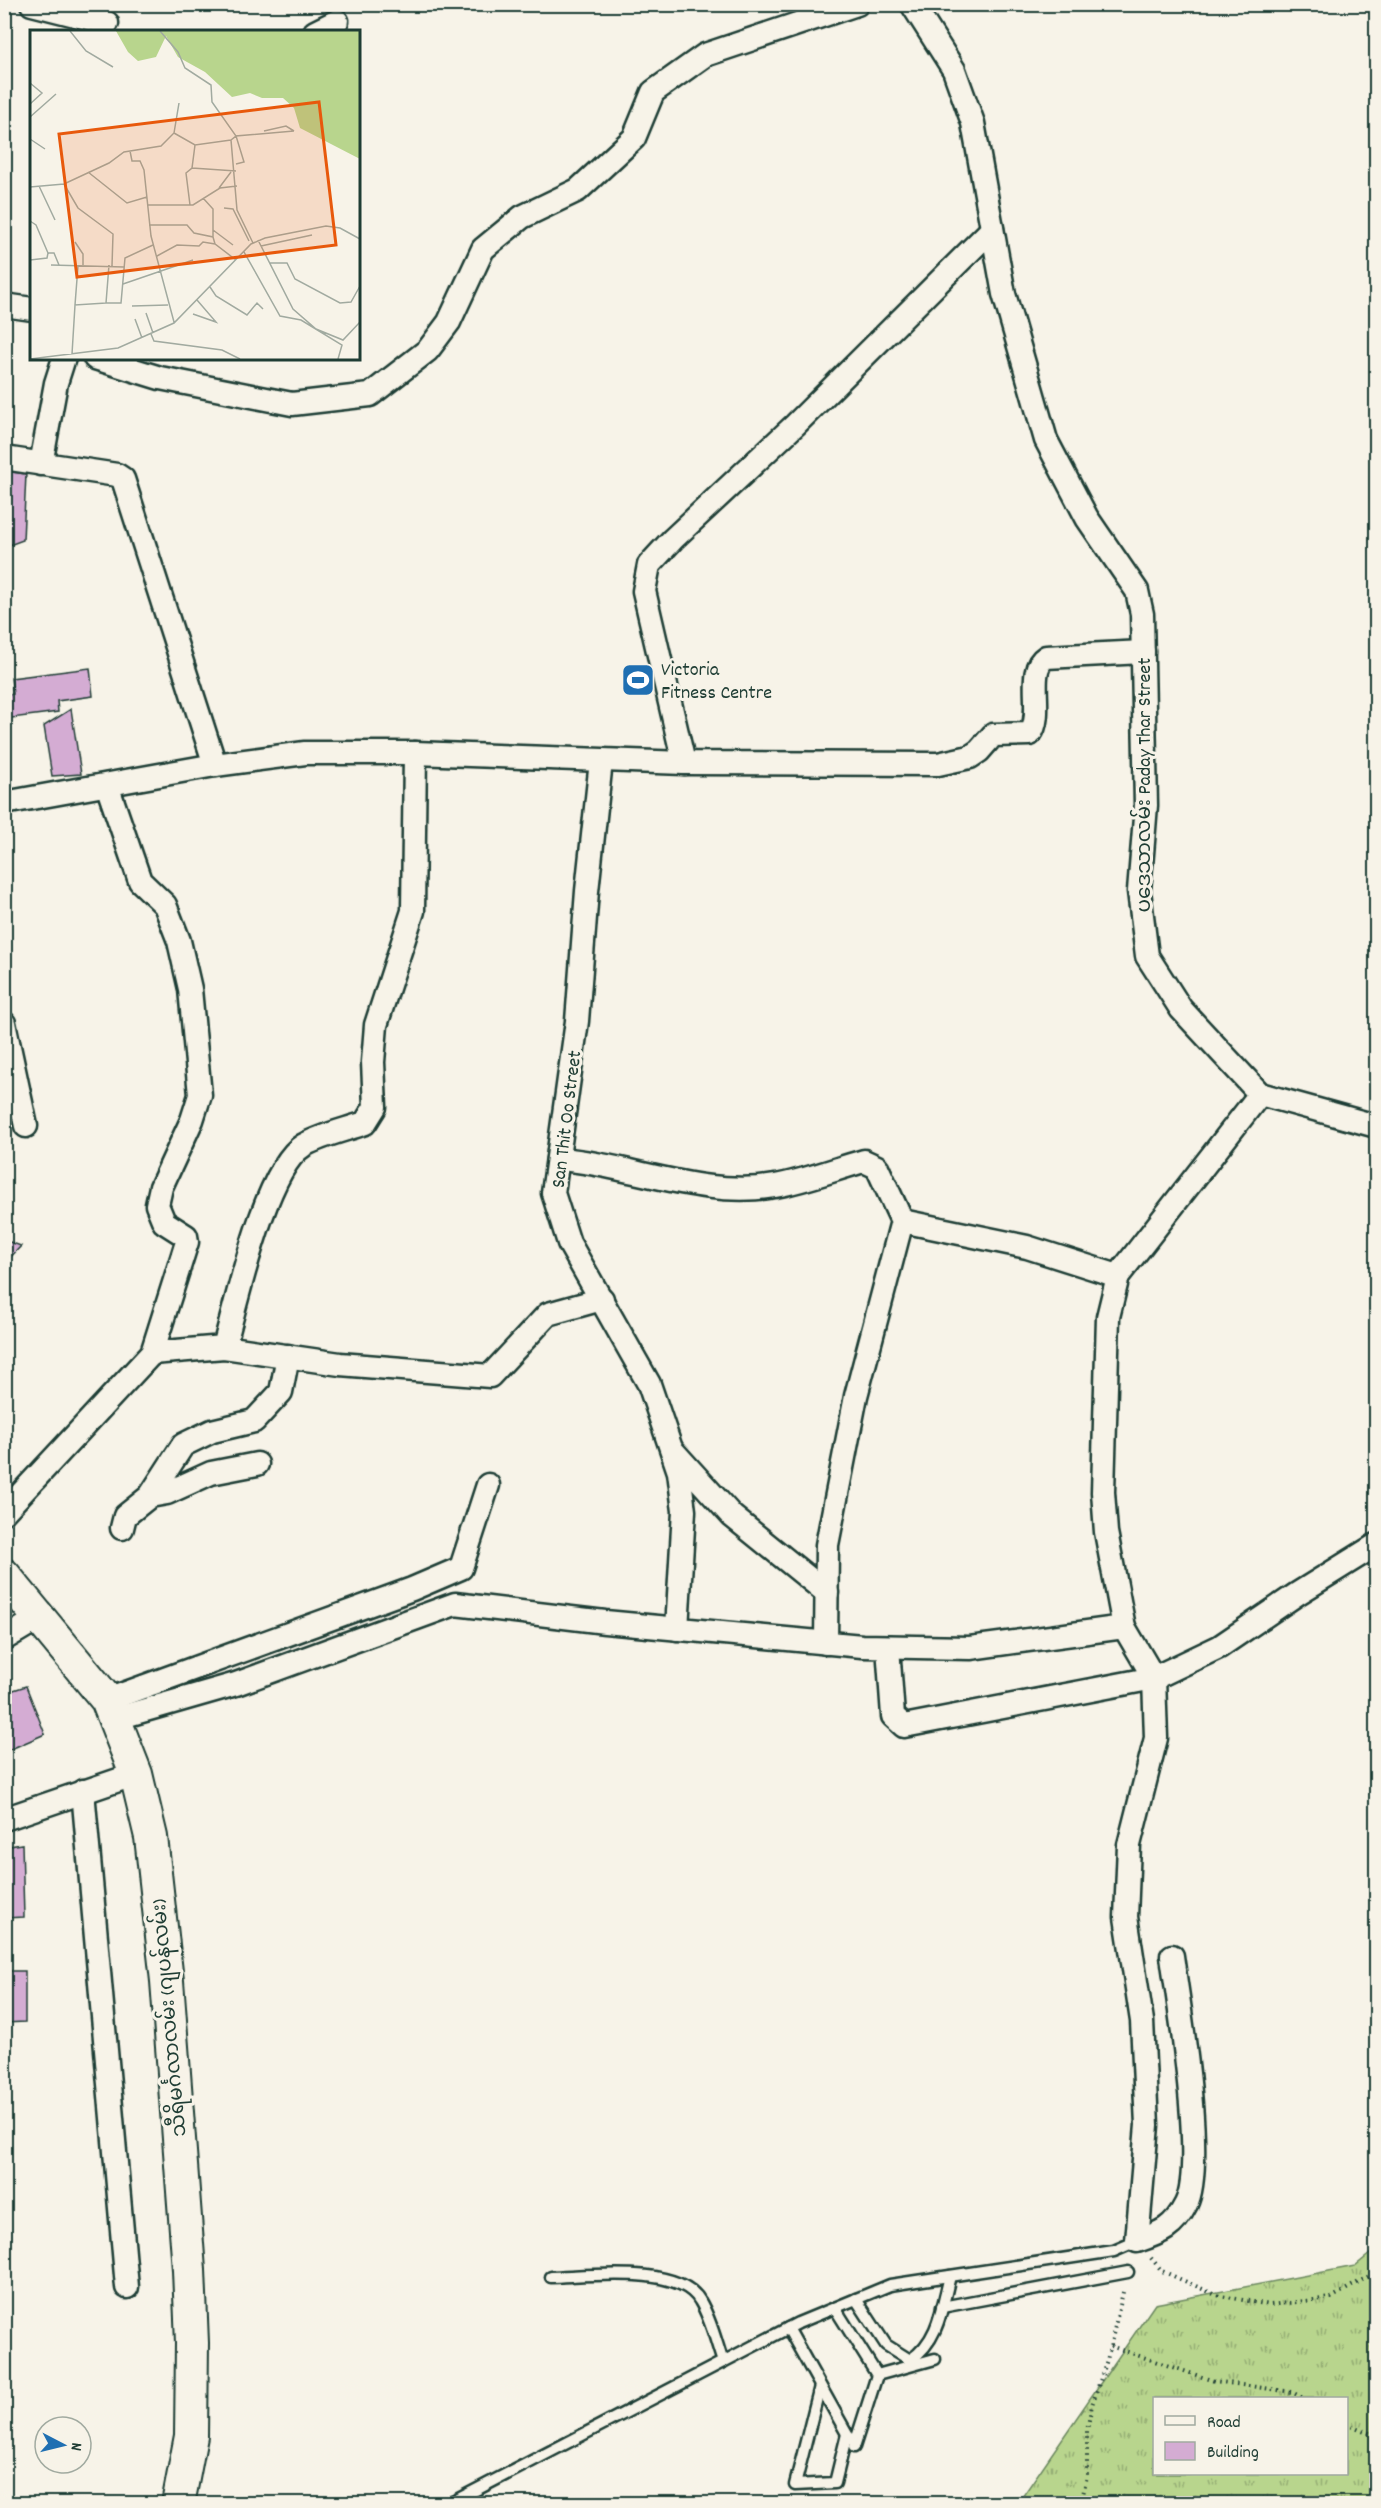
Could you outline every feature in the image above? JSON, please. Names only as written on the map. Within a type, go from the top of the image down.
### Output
[{"type":"street","points":[[32,4],[107,20]]},
{"type":"street","points":[[102,360],[160,378],[292,404],[370,395],[428,350],[449,322],[483,249],[522,216],[578,190],[634,138],[653,92],[705,55],[857,4]]},
{"type":"street","name":"ပဒေသာလမ်း Paday Thar Street","points":[[912,4],[954,70],[973,123],[1004,294],[1046,440],[1087,519],[1137,591],[1142,614],[1146,805],[1139,891],[1147,956],[1181,1009],[1260,1094]]},
{"type":"street","points":[[319,30],[337,21]]},
{"type":"street","points":[[684,763],[644,591],[649,566],[673,539],[795,425],[992,229]]},
{"type":"street","points":[[4,305],[30,309]]},
{"type":"street","points":[[41,464],[56,383],[63,360]]},
{"type":"street","points":[[4,458],[117,475],[123,479],[216,765]]},
{"type":"street","points":[[4,804],[216,765],[305,753],[415,753],[684,763],[938,764],[970,757],[979,752],[993,735],[1030,734],[1035,720],[1037,668],[1046,657],[1143,652]]},
{"type":"street","points":[[224,1347],[259,1226],[280,1169],[303,1145],[364,1123],[375,1107],[373,1062],[376,1025],[413,911],[415,753]]},
{"type":"street","name":"San Thit Oo Street","points":[[601,761],[587,891],[577,1021],[553,1193],[569,1243],[649,1384],[678,1472],[684,1511],[677,1629]]},
{"type":"street","points":[[4,1512],[152,1353],[187,1242],[186,1236],[164,1222],[156,1205],[161,1186],[192,1120],[200,1095],[190,989],[179,941],[165,905],[140,881],[107,785]]},
{"type":"street","points":[[4,1023],[26,1126]]},
{"type":"street","points":[[1173,1956],[1187,2066],[1193,2166],[1186,2203],[1166,2231],[1137,2241],[1147,2125],[1142,2021],[1126,1917],[1129,1845],[1156,1738],[1154,1678],[1124,1627],[1106,1532],[1103,1492],[1108,1317],[1118,1276],[1260,1094],[1377,1126]]},
{"type":"street","points":[[558,1159],[581,1161],[714,1187],[775,1187],[864,1161],[877,1167],[902,1221],[856,1396],[827,1545],[826,1643]]},
{"type":"street","points":[[902,1221],[1027,1246],[1118,1276]]},
{"type":"street","points":[[152,1353],[224,1347],[340,1364],[490,1376],[548,1314],[602,1299]]},
{"type":"street","points":[[123,1528],[126,1515],[150,1496],[183,1445],[212,1431],[254,1421],[281,1392],[288,1356]]},
{"type":"street","points":[[669,1447],[732,1516],[826,1593]]},
{"type":"street","points":[[150,1496],[167,1493],[211,1473],[256,1464]]},
{"type":"street","points":[[111,1709],[461,1568],[488,1485]]},
{"type":"street","points":[[888,1647],[893,1716],[904,1726],[1154,1678],[1219,1647],[1297,1594],[1377,1545]]},
{"type":"street","name":"သီရိမင်္ဂလာလမ်း (ဂျပန်လမ်း)","points":[[4,1575],[111,1709],[136,1774],[151,1837],[167,1981],[189,2270],[192,2343],[191,2436],[178,2504]]},
{"type":"street","points":[[111,1709],[236,1684],[455,1604],[677,1629],[888,1647],[970,1648],[1124,1627]]},
{"type":"street","points":[[4,1639],[39,1618]]},
{"type":"street","points":[[4,1818],[136,1774]]},
{"type":"street","points":[[83,1791],[127,2287]]},
{"type":"lane","points":[[449,2504],[788,2328],[890,2285],[1114,2250],[1137,2241]]},
{"type":"lane","points":[[942,2307],[1128,2272]]},
{"type":"lane","points":[[856,2299],[886,2345],[910,2360],[924,2351],[936,2328],[950,2276]]},
{"type":"lane","points":[[551,2277],[658,2277],[682,2284],[700,2299],[723,2362]]},
{"type":"lane","points":[[788,2328],[854,2447],[877,2374],[835,2308]]},
{"type":"lane","points":[[877,2374],[935,2359]]},
{"type":"lane","points":[[820,2386],[795,2485],[835,2483],[847,2434]]},
{"type":"path","points":[[1137,2241],[1162,2271],[1216,2295],[1270,2305],[1331,2298],[1377,2272]]},
{"type":"path","points":[[1081,2504],[1088,2476],[1087,2430],[1092,2405],[1110,2346],[1128,2272]]},
{"type":"path","points":[[1110,2346],[1214,2380],[1292,2392],[1301,2397]]},
{"type":"path","points":[[1348,2422],[1377,2436]]},
{"type":"green space","points":[[1376,2249],[1376,2503],[1018,2503],[1155,2304],[1355,2266]]},
{"type":"building","points":[[4,471],[26,474],[23,540],[4,547]]},
{"type":"building","points":[[90,668],[93,696],[57,701],[58,712],[4,719],[4,695],[13,694],[11,678]]},
{"type":"building","points":[[71,709],[81,774],[52,776],[44,726]]},
{"type":"building","points":[[4,1240],[21,1246],[4,1264]]},
{"type":"building","points":[[26,1686],[45,1734],[4,1752],[4,1693]]},
{"type":"building","points":[[22,1844],[24,1917],[4,1918],[4,1847]]},
{"type":"building","points":[[4,1971],[25,1971],[25,2022],[4,2023]]},
{"type":"place","name":"Victoria Fitness Centre","points":[[638,680]]}]
